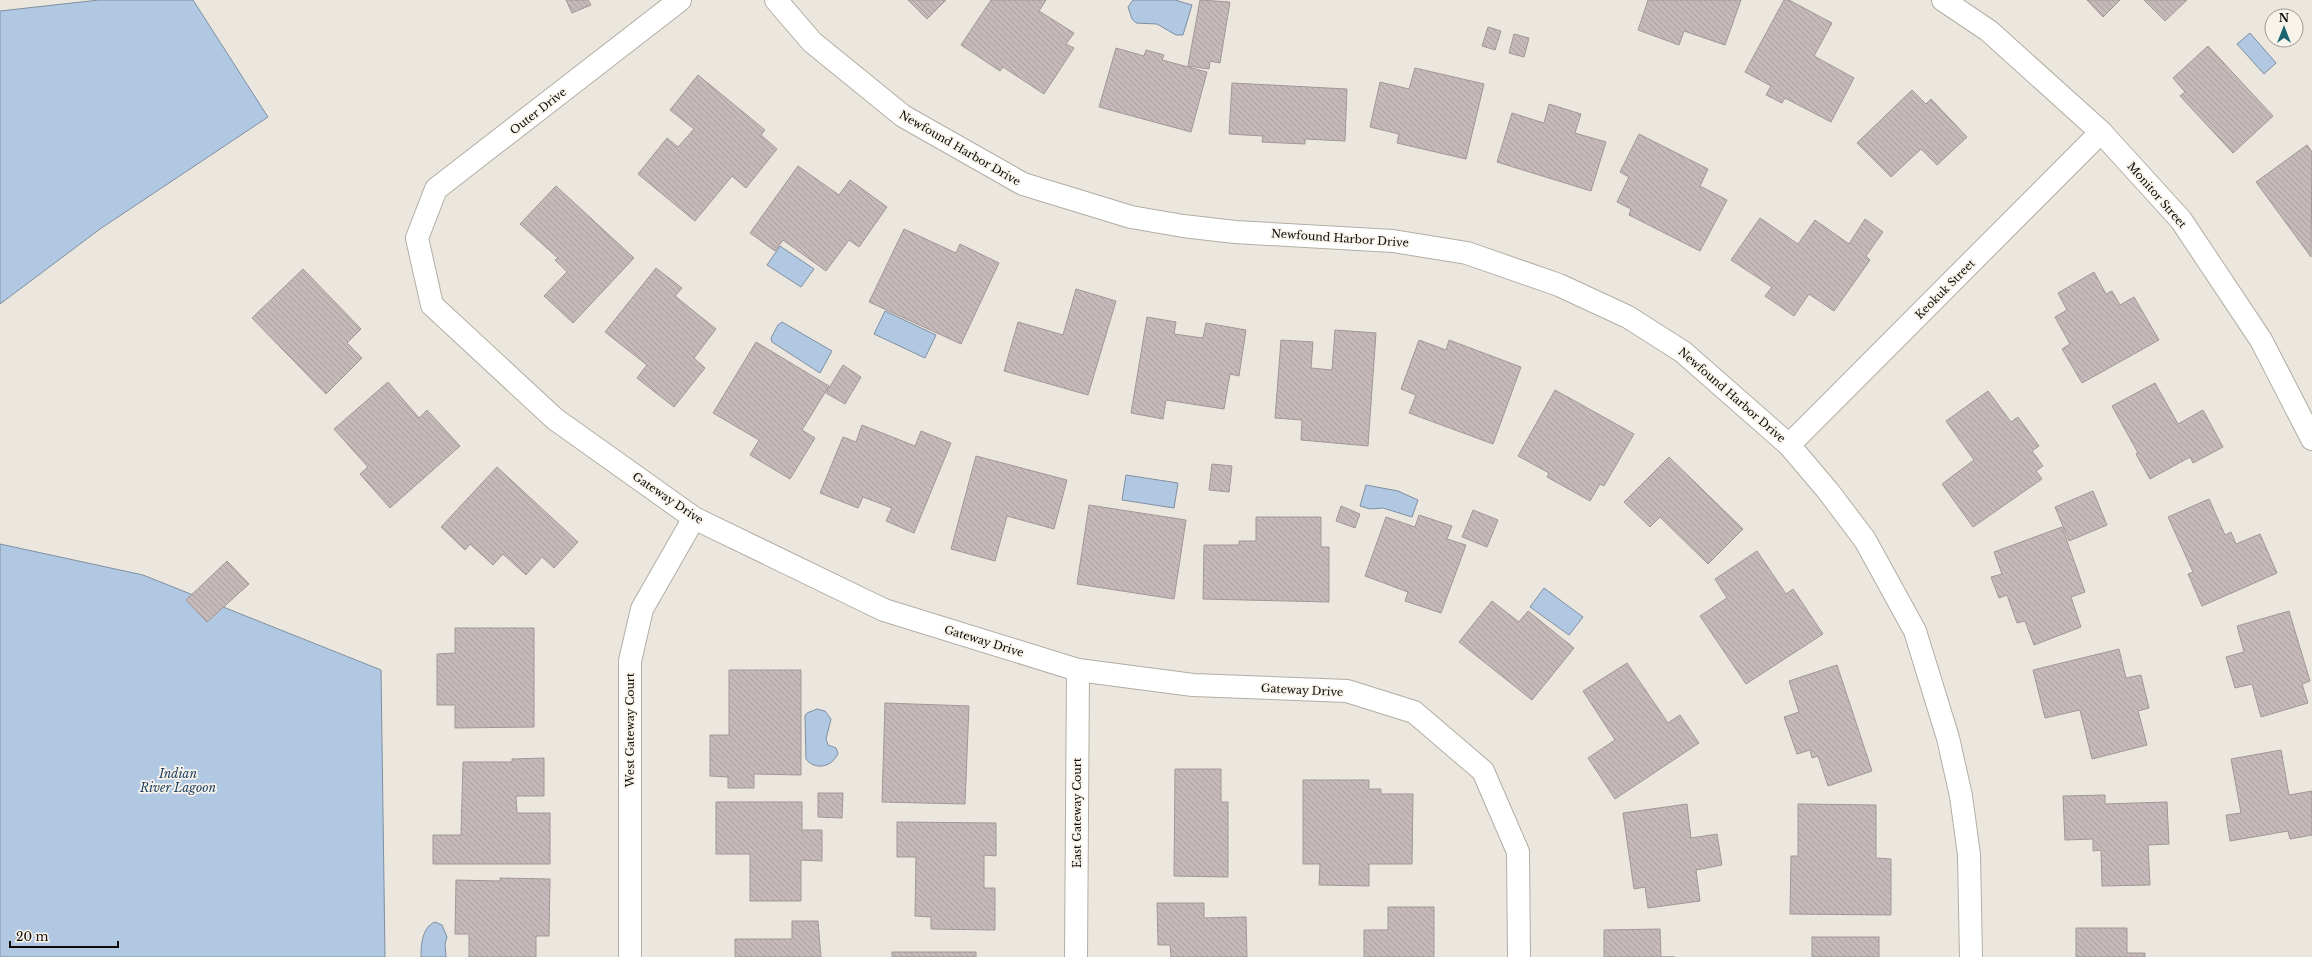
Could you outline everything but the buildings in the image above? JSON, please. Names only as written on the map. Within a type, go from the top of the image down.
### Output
[{"type":"street","name":"Outer Drive","points":[[417,238],[436,190],[680,0]]},
{"type":"street","name":"Newfound Harbor Drive","points":[[776,0],[812,42],[903,116],[1023,184],[1131,216],[1183,226],[1235,232],[1393,240],[1467,253],[1559,285],[1628,317],[1683,352],[1789,445],[1828,491],[1864,540],[1915,631],[1944,722],[1961,796],[1969,855],[1971,957]]},
{"type":"street","name":"Monitor Street","points":[[1943,0],[1989,31],[2101,132],[2180,220],[2261,340],[2312,439]]},
{"type":"street","name":"Keokuk Street","points":[[1789,445],[2101,132]]},
{"type":"street","name":"Gateway Drive","points":[[417,238],[432,305],[556,419],[694,518],[884,610],[1078,670],[1193,685],[1347,691],[1414,712],[1483,771],[1518,852],[1519,957]]},
{"type":"street","name":"West Gateway Court","points":[[630,957],[630,661],[642,609],[694,518]]},
{"type":"street","name":"East Gateway Court","points":[[1076,957],[1078,670]]},
{"type":"water","points":[[99,0],[193,0],[268,117],[100,229],[0,304],[0,11]]},
{"type":"water","points":[[1133,0],[1175,0],[1192,5],[1183,35],[1176,35],[1157,24],[1136,23],[1132,19],[1128,7]]},
{"type":"water","points":[[2250,33],[2276,63],[2264,74],[2237,44]]},
{"type":"water","points":[[780,246],[814,269],[801,287],[767,265]]},
{"type":"water","points":[[885,311],[936,335],[925,358],[874,334]]},
{"type":"water","points":[[782,322],[832,351],[820,373],[772,342],[771,338],[778,325]]},
{"type":"water","points":[[1126,475],[1178,483],[1174,508],[1122,500]]},
{"type":"water","points":[[1366,485],[1398,491],[1418,500],[1412,517],[1383,508],[1370,509],[1360,506]]},
{"type":"water","name":"Indian River Lagoon","points":[[0,544],[143,575],[381,670],[385,957],[0,957]]},
{"type":"water","points":[[1544,588],[1583,617],[1569,635],[1530,607]]},
{"type":"water","points":[[817,709],[825,711],[831,719],[826,739],[828,745],[836,748],[838,753],[832,762],[824,766],[814,765],[806,759],[805,716],[807,713]]},
{"type":"water","points":[[435,922],[442,925],[447,937],[445,944],[446,957],[421,957],[422,942],[425,932],[431,924]]}]
